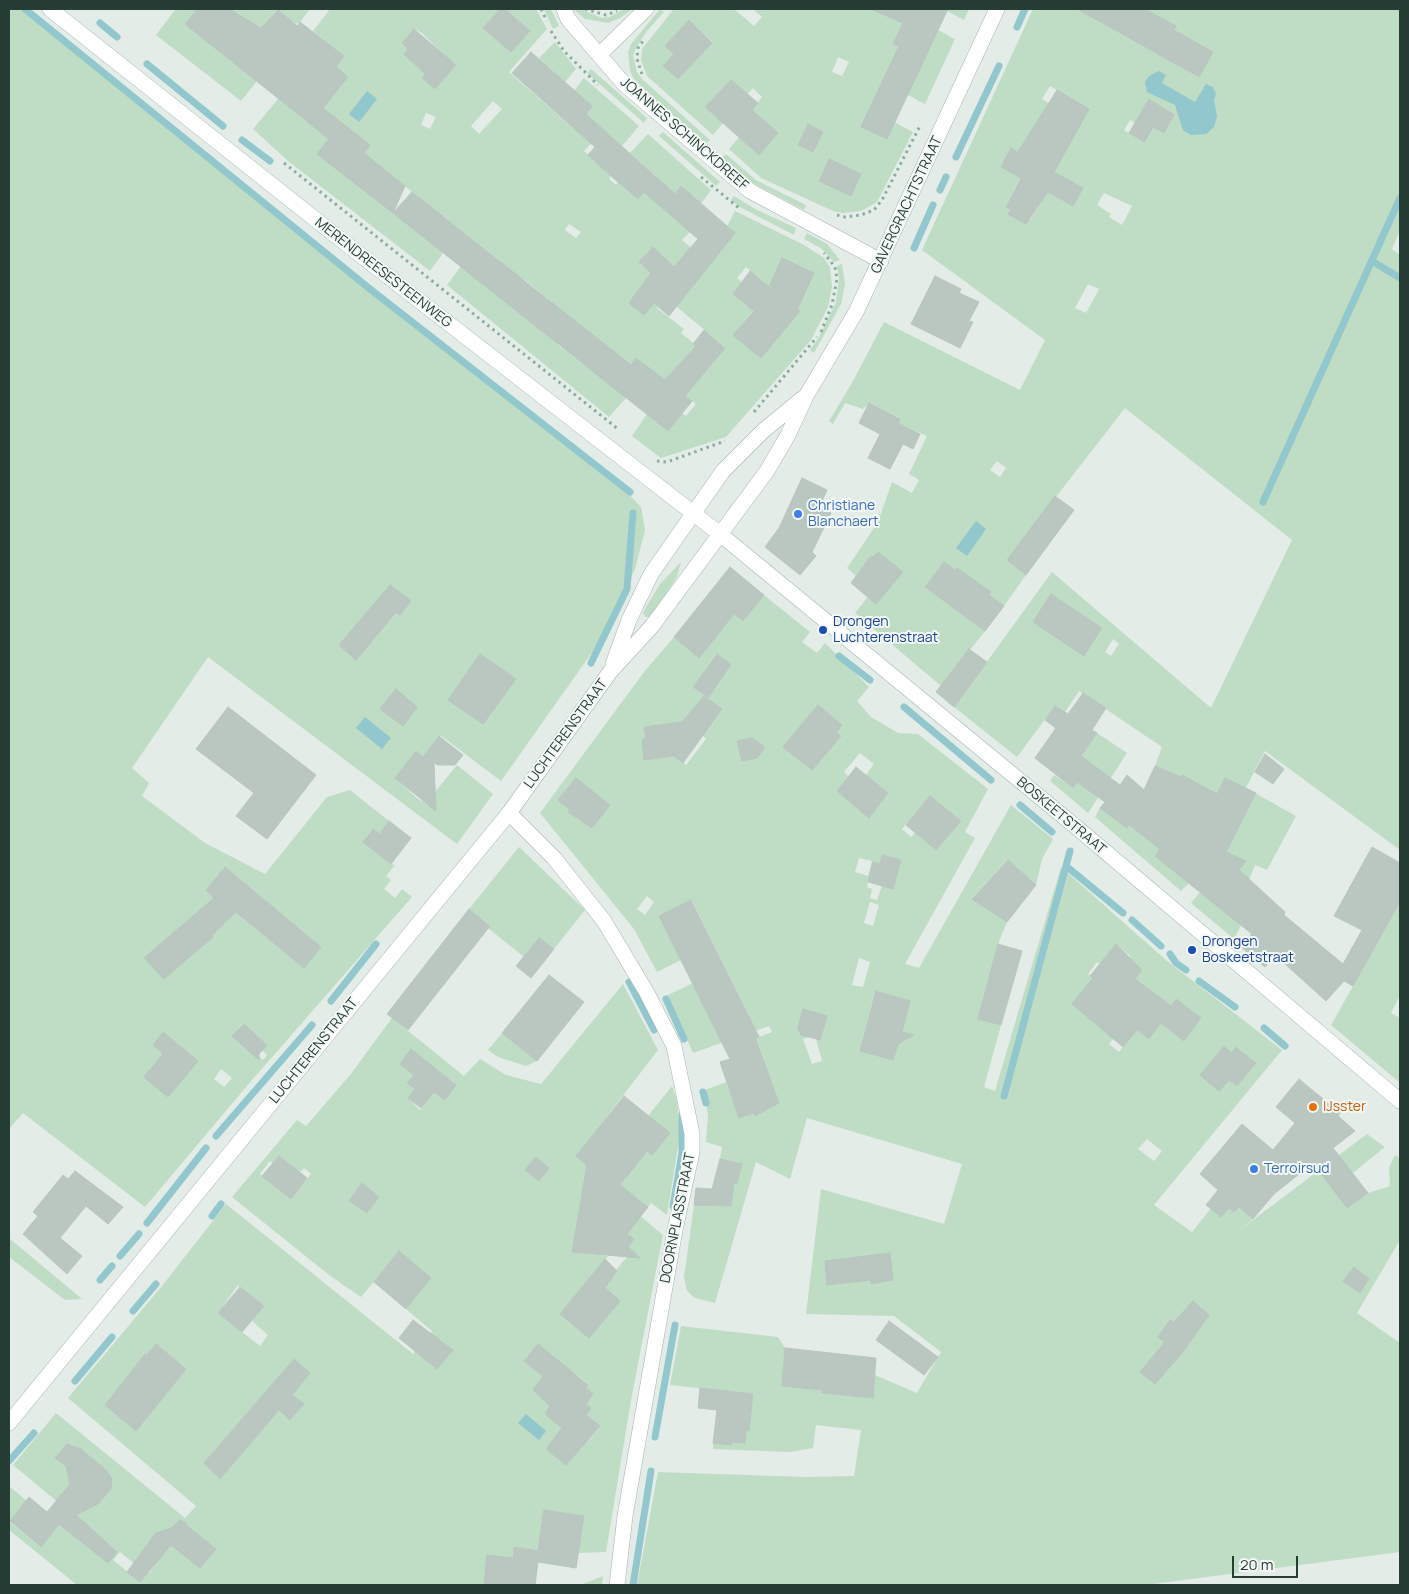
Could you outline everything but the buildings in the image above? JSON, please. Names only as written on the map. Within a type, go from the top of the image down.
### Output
[{"type":"street","name":"MERENDREESESTEENWEG","points":[[50,9],[347,245],[720,534]]},
{"type":"street","name":"JOANNES SCHINCKDREEF","points":[[564,9],[568,19],[625,85],[750,191],[882,261]]},
{"type":"street","points":[[599,55],[646,9]]},
{"type":"street","name":"GAVERGRACHTSTRAAT","points":[[720,534],[767,471],[788,434],[806,396],[856,312],[882,261],[997,9]]},
{"type":"street","name":"GAVERGRACHTSTRAAT","points":[[693,513],[723,471],[763,430],[806,396]]},
{"type":"street","name":"LUCHTERENSTRAAT","points":[[610,672],[629,620],[651,574],[693,513]]},
{"type":"street","name":"LUCHTERENSTRAAT","points":[[9,1423],[509,813],[610,672],[652,626],[720,534]]},
{"type":"street","name":"BOSKEETSTRAAT","points":[[720,534],[1075,826],[1400,1101]]},
{"type":"street","name":"DOORNPLASSTRAAT","points":[[509,813],[554,858],[604,921],[647,994],[674,1046],[692,1134],[692,1152],[675,1230],[625,1516],[617,1585]]},
{"type":"path","points":[[541,9],[564,50],[601,87]]},
{"type":"path","points":[[584,9],[606,15],[620,9]]},
{"type":"path","points":[[644,77],[637,59],[638,48],[647,33]]},
{"type":"path","points":[[832,214],[845,217],[861,215],[874,210],[882,200],[925,115]]},
{"type":"path","points":[[284,163],[625,434]]},
{"type":"path","points":[[696,172],[742,210]]},
{"type":"path","points":[[749,418],[809,348],[826,321],[838,280],[831,259],[817,247]]},
{"type":"path","points":[[651,456],[657,461],[667,462],[731,439]]},
{"type":"green space","points":[[9,9],[20,9],[620,485],[641,507],[645,530],[635,569],[605,634],[501,781],[440,735],[423,757],[416,752],[395,778],[418,799],[426,803],[457,765],[493,794],[457,844],[208,657],[132,768],[149,783],[142,796],[205,843],[265,874],[327,797],[350,790],[389,821],[380,834],[372,829],[363,842],[391,864],[395,865],[386,876],[391,880],[384,889],[395,898],[402,889],[412,897],[246,1087],[145,1207],[23,1113],[9,1129]],"holes":[[[225,867],[321,947],[304,968],[236,912],[212,935],[213,937],[164,978],[214,898],[206,890]],[[243,1024],[267,1045],[262,1050],[267,1055],[263,1060],[232,1036]],[[163,1032],[198,1061],[163,1054],[153,1045]],[[221,1069],[232,1078],[224,1087],[214,1079]]]},
{"type":"green space","points":[[174,9],[198,9],[186,24],[227,15],[233,9],[310,9],[300,22],[295,24],[277,10],[261,28],[257,25],[230,60],[257,81],[241,101],[156,35]]},
{"type":"green space","points":[[330,9],[500,9],[483,28],[511,51],[530,31],[505,9],[536,9],[547,29],[509,72],[573,128],[592,106],[574,91],[584,78],[639,126],[622,146],[604,130],[584,151],[611,176],[609,179],[616,185],[618,182],[638,199],[657,177],[630,153],[648,134],[711,190],[701,204],[681,186],[663,208],[690,232],[682,240],[708,262],[735,211],[802,244],[823,257],[830,267],[832,287],[828,307],[811,340],[726,437],[661,458],[632,436],[647,414],[668,431],[682,413],[686,416],[696,404],[636,359],[626,398],[609,417],[447,285],[461,266],[482,283],[499,260],[443,216],[425,238],[443,253],[430,271],[288,161],[253,129],[278,99],[308,122],[336,86],[339,89],[348,77],[336,67],[344,56],[313,31]],"holes":[[[415,29],[422,33],[439,50],[421,70],[404,54],[408,49],[402,43]],[[443,54],[456,65],[435,89],[422,77]],[[493,101],[502,109],[479,134],[471,126]],[[426,113],[436,117],[430,129],[421,125]],[[335,132],[369,145],[348,177]],[[384,170],[418,196],[401,219],[371,196]],[[569,224],[581,232],[576,238],[565,230]],[[653,247],[664,257],[650,272],[639,262]],[[746,267],[767,286],[749,307],[733,294],[742,282],[737,278]],[[674,268],[694,285],[680,302]],[[524,279],[552,302],[535,325],[505,302]],[[665,297],[725,347],[714,360],[681,333],[684,329],[657,308]],[[754,310],[761,357],[747,330],[741,325]],[[576,322],[605,345],[588,368],[558,345]],[[693,349],[712,364],[705,372],[678,366]]]},
{"type":"green space","points":[[544,9],[551,9],[559,26],[553,29]]},
{"type":"green space","points":[[573,9],[580,9],[602,18],[610,17],[624,9],[632,9],[620,18],[608,23],[585,19]]},
{"type":"green space","points":[[660,9],[664,12],[647,31],[633,55],[637,72],[642,79],[710,140],[706,144],[644,89],[634,79],[630,71],[628,52],[631,44]]},
{"type":"green space","points":[[674,9],[734,9],[754,26],[762,17],[753,9],[910,9],[893,44],[916,54],[928,52],[938,30],[955,39],[925,104],[908,95],[861,127],[886,139],[894,122],[913,132],[877,202],[861,211],[843,213],[833,211],[761,178],[729,149],[739,137],[759,155],[777,133],[752,110],[762,97],[753,88],[747,94],[731,80],[705,107],[723,123],[713,135],[647,76],[641,60],[642,49]],"holes":[[[689,20],[712,42],[678,79],[663,66],[674,54],[666,46]],[[838,57],[849,62],[842,76],[832,72]],[[808,124],[823,132],[813,152],[798,145]],[[829,159],[861,174],[851,196],[819,181]]]},
{"type":"green space","points":[[948,9],[969,9],[964,20],[947,11]]},
{"type":"green space","points":[[1033,9],[1102,9],[1096,20],[1157,54],[1177,61],[1175,64],[1198,77],[1213,52],[1174,30],[1176,26],[1145,9],[1400,9],[1400,230],[1392,249],[1400,255],[1400,850],[1265,751],[1246,788],[1296,816],[1267,870],[1255,865],[1245,890],[1224,856],[1255,796],[1226,778],[1211,805],[1174,832],[1155,855],[1189,883],[1181,891],[1095,817],[1100,808],[1143,835],[1172,773],[1155,766],[1162,747],[1079,691],[1065,712],[1055,706],[1017,757],[954,707],[1052,572],[1211,708],[1292,540],[1125,408],[1007,560],[1026,575],[1004,606],[989,595],[991,592],[944,562],[925,587],[985,631],[941,686],[855,613],[868,597],[876,604],[902,572],[878,552],[873,557],[871,556],[856,576],[847,568],[878,522],[892,482],[912,493],[919,480],[909,474],[927,436],[898,423],[900,418],[870,403],[863,409],[845,403],[833,424],[829,421],[852,383],[884,322],[1020,390],[1045,340],[922,250]],"holes":[[[1050,86],[1089,109],[1049,103],[1042,99]],[[1149,99],[1174,115],[1164,133],[1138,118]],[[1130,120],[1149,132],[1143,142],[1124,130]],[[1011,148],[1083,188],[1073,206],[1058,198],[1050,189],[1030,220],[1009,214],[1011,209],[1006,206],[1021,176],[1001,167]],[[1104,193],[1132,206],[1122,225],[1109,217],[1111,214],[1097,205]],[[1088,284],[1099,289],[1086,313],[1075,308]],[[997,461],[1006,468],[1000,477],[990,470]],[[1051,594],[1102,628],[1084,655]],[[1113,639],[1119,644],[1111,656],[1105,652]]]},
{"type":"green space","points":[[555,42],[576,69],[565,82],[539,58]]},
{"type":"green space","points":[[591,69],[647,118],[644,123],[587,73]]},
{"type":"green space","points":[[663,132],[720,182],[716,186],[659,136]]},
{"type":"green space","points":[[726,154],[756,180],[806,205],[804,210],[751,182],[722,158]]},
{"type":"green space","points":[[734,196],[757,210],[796,228],[794,235],[738,206],[731,200]]},
{"type":"green space","points":[[807,233],[827,244],[840,260],[834,262],[821,248],[804,239]]},
{"type":"green space","points":[[842,264],[845,284],[841,304],[814,353],[810,350],[818,339],[836,302],[839,279],[837,266]]},
{"type":"green space","points":[[681,562],[677,577],[653,614],[645,617],[643,613],[660,584]]},
{"type":"green space","points":[[764,595],[810,632],[802,642],[817,653],[825,643],[869,687],[857,701],[871,717],[898,733],[918,734],[988,789],[965,832],[975,838],[905,964],[919,968],[1011,805],[1053,839],[1042,859],[1036,885],[1007,860],[972,898],[1007,922],[998,944],[978,1019],[1001,1025],[984,1087],[995,1091],[1061,867],[1167,961],[1282,1050],[1154,1205],[1192,1232],[1211,1208],[1221,1217],[1229,1208],[1234,1212],[1239,1207],[1253,1219],[1237,1232],[1367,1134],[1385,1147],[1333,1189],[1347,1208],[1368,1193],[1390,1186],[1389,1168],[1395,1155],[1400,1158],[1400,1240],[1357,1313],[1400,1343],[1400,1552],[1145,1585],[637,1585],[658,1472],[806,1477],[854,1476],[861,1430],[816,1425],[813,1448],[790,1452],[713,1449],[713,1443],[731,1445],[732,1442],[749,1431],[753,1394],[670,1385],[681,1326],[778,1337],[785,1348],[782,1386],[822,1390],[822,1393],[872,1398],[875,1375],[917,1393],[941,1352],[894,1316],[806,1314],[821,1189],[944,1224],[962,1164],[807,1118],[790,1179],[756,1162],[715,1303],[695,1298],[687,1291],[684,1277],[694,1205],[731,1206],[734,1183],[742,1164],[720,1159],[722,1147],[706,1142],[708,1117],[705,1090],[726,1082],[740,1118],[753,1113],[755,1116],[779,1103],[753,1039],[772,1032],[769,1026],[693,1053],[668,995],[693,983],[717,1033],[749,1016],[692,900],[659,916],[681,960],[657,972],[634,929],[540,813],[644,672],[674,637],[694,653],[715,627],[721,631],[734,614],[743,621]],"holes":[[[716,654],[731,666],[708,698],[722,710],[703,736],[706,739],[686,765],[674,756],[645,760],[642,740],[646,738],[644,727],[682,722],[704,696],[693,687]],[[818,705],[842,725],[828,742],[784,747]],[[752,738],[764,747],[757,758],[743,761],[737,742]],[[860,753],[874,764],[866,775],[888,793],[869,817],[837,791],[848,776],[844,772]],[[576,778],[610,805],[592,828],[568,812],[570,810],[558,800]],[[930,796],[961,821],[936,850],[915,833],[911,837],[902,829]],[[882,855],[901,860],[893,889],[882,886],[877,900],[870,898],[872,889],[867,887],[871,870],[877,872]],[[859,858],[872,861],[868,876],[855,872]],[[647,896],[654,902],[645,915],[637,909]],[[870,902],[879,905],[873,926],[864,923]],[[1116,944],[1130,956],[1128,959],[1142,970],[1123,994],[1101,986],[1088,974],[1097,962],[1100,964]],[[859,958],[870,962],[863,987],[852,985]],[[878,991],[909,1001],[902,1032],[909,1034],[908,1039],[898,1044],[893,1060],[860,1051],[871,1007]],[[1081,994],[1096,1024],[1072,1004]],[[1176,999],[1201,1019],[1184,1041],[1161,1023],[1149,1039],[1135,1029],[1171,1006]],[[1120,1031],[1129,1039],[1119,1052],[1109,1044]],[[815,1035],[822,1061],[812,1064],[803,1039]],[[1224,1046],[1232,1053],[1237,1047],[1256,1063],[1237,1086],[1229,1080],[1200,1075]],[[1147,1139],[1162,1151],[1154,1161],[1138,1149]],[[1354,1267],[1369,1279],[1360,1293],[1344,1281]]]},
{"type":"green space","points":[[1097,733],[1127,753],[1088,813],[1050,781],[1054,775],[1073,788],[1076,782],[1087,789],[1081,756]]},
{"type":"green space","points":[[519,847],[585,910],[554,949],[539,938],[524,957],[488,928],[490,925],[469,909]]},
{"type":"green space","points":[[1200,892],[1244,920],[1234,939],[1191,903]]},
{"type":"green space","points":[[1400,903],[1400,995],[1391,1013],[1400,1018],[1399,1082],[1331,1025]]},
{"type":"green space","points":[[623,984],[658,1050],[577,1155],[619,1187],[627,1177],[617,1169],[642,1147],[652,1155],[670,1133],[648,1116],[672,1086],[677,1101],[680,1134],[667,1215],[651,1203],[648,1207],[635,1196],[627,1205],[663,1235],[631,1400],[606,1552],[578,1553],[584,1516],[544,1510],[540,1551],[514,1547],[509,1585],[77,1585],[9,1530],[9,1486],[27,1501],[10,1522],[40,1547],[60,1522],[103,1559],[113,1548],[13,1465],[56,1413],[185,1518],[196,1506],[68,1398],[162,1286],[226,1204],[413,1354],[432,1331],[406,1309],[431,1278],[399,1252],[361,1297],[329,1275],[232,1197],[297,1120],[306,1126],[350,1075],[392,1018],[464,1076],[480,1059],[506,1075],[541,1084]],"holes":[[[423,1064],[434,1067],[456,1085],[445,1100],[434,1092],[420,1110],[408,1098],[415,1089],[407,1083]],[[279,1156],[300,1172],[304,1168],[311,1174],[291,1199],[260,1174],[270,1161],[272,1163]],[[536,1157],[549,1168],[539,1181],[526,1170]],[[362,1183],[379,1197],[367,1213],[349,1201]],[[581,1198],[634,1239],[628,1247],[632,1251],[616,1270],[605,1288],[560,1314],[608,1256],[572,1252]],[[238,1285],[264,1306],[252,1321],[268,1335],[260,1346],[218,1313]],[[441,1340],[453,1350],[437,1369],[425,1359]],[[156,1344],[186,1369],[135,1430],[105,1405],[144,1355],[146,1356]],[[538,1344],[573,1378],[577,1375],[588,1384],[585,1387],[593,1394],[586,1404],[591,1408],[586,1415],[600,1427],[586,1443],[584,1442],[566,1465],[546,1449],[562,1431],[562,1428],[545,1414],[553,1402],[548,1403],[533,1390],[547,1371],[539,1373],[524,1361]],[[294,1359],[310,1373],[297,1389],[280,1375]],[[279,1377],[303,1405],[291,1420],[279,1410],[220,1479],[204,1463]],[[67,1444],[81,1449],[106,1470],[112,1479],[111,1489],[98,1504],[86,1510],[65,1491],[70,1484],[66,1466],[55,1458]],[[180,1520],[216,1549],[201,1567],[159,1532],[171,1528]],[[120,1552],[147,1574],[140,1582],[113,1560]],[[141,1554],[155,1565],[149,1573],[135,1562]]]},
{"type":"green space","points":[[502,1033],[537,1061],[526,1066],[498,1057],[488,1050]]},
{"type":"green space","points":[[9,1238],[82,1299],[65,1300],[9,1257]]},
{"type":"green space","points":[[603,1576],[602,1585],[580,1585]]},
{"type":"water","points":[[1159,71],[1166,75],[1162,83],[1195,102],[1206,84],[1213,87],[1216,94],[1214,100],[1217,117],[1214,127],[1206,134],[1191,135],[1183,130],[1175,105],[1147,92],[1145,82],[1149,76]]},
{"type":"water","points":[[367,91],[377,99],[359,122],[349,114]]},
{"type":"water","points":[[976,521],[986,529],[967,556],[956,548]]},
{"type":"water","points":[[365,717],[391,738],[382,749],[356,728]]},
{"type":"water","points":[[526,1414],[546,1431],[539,1440],[518,1423]]},
{"type":"waterway","points":[[25,9],[370,289],[630,492]]},
{"type":"waterway","points":[[1017,27],[1025,9]]},
{"type":"waterway","points":[[100,23],[117,37]]},
{"type":"waterway","points":[[147,64],[223,126]]},
{"type":"waterway","points":[[956,157],[999,66]]},
{"type":"waterway","points":[[242,140],[270,161]]},
{"type":"waterway","points":[[940,190],[946,177]]},
{"type":"waterway","points":[[1263,502],[1400,198]]},
{"type":"waterway","points":[[914,248],[933,205]]},
{"type":"waterway","points":[[1372,261],[1400,278]]},
{"type":"waterway","points":[[591,663],[627,589],[633,513]]},
{"type":"waterway","points":[[839,656],[870,680]]},
{"type":"waterway","points":[[904,707],[991,780]]},
{"type":"waterway","points":[[1020,805],[1052,832]]},
{"type":"waterway","points":[[1004,1096],[1070,851]]},
{"type":"waterway","points":[[1066,866],[1123,913]]},
{"type":"waterway","points":[[1132,920],[1161,946]]},
{"type":"waterway","points":[[331,1001],[376,944]]},
{"type":"waterway","points":[[1170,954],[1176,963],[1186,970]]},
{"type":"waterway","points":[[1199,981],[1235,1007]]},
{"type":"waterway","points":[[629,982],[654,1030]]},
{"type":"waterway","points":[[666,999],[684,1039]]},
{"type":"waterway","points":[[216,1136],[312,1025]]},
{"type":"waterway","points":[[1264,1028],[1285,1046]]},
{"type":"waterway","points":[[703,1092],[706,1103]]},
{"type":"waterway","points":[[673,1206],[682,1153],[682,1115]]},
{"type":"waterway","points":[[147,1223],[206,1148]]},
{"type":"waterway","points":[[212,1216],[221,1204]]},
{"type":"waterway","points":[[120,1256],[139,1234]]},
{"type":"waterway","points":[[100,1280],[112,1266]]},
{"type":"waterway","points":[[133,1311],[156,1284]]},
{"type":"waterway","points":[[655,1437],[675,1325]]},
{"type":"waterway","points":[[75,1381],[112,1337]]},
{"type":"waterway","points":[[9,1461],[34,1433]]},
{"type":"waterway","points":[[633,1585],[651,1471]]},
{"type":"place","name":"Christiane Blanchaert","points":[[798,514]]},
{"type":"place","name":"Drongen Luchterenstraat","points":[[823,630]]},
{"type":"place","name":"Drongen Boskeetstraat","points":[[1192,950]]},
{"type":"place","name":"IJsster","points":[[1313,1107]]},
{"type":"place","name":"Terroirsud","points":[[1254,1169]]}]
